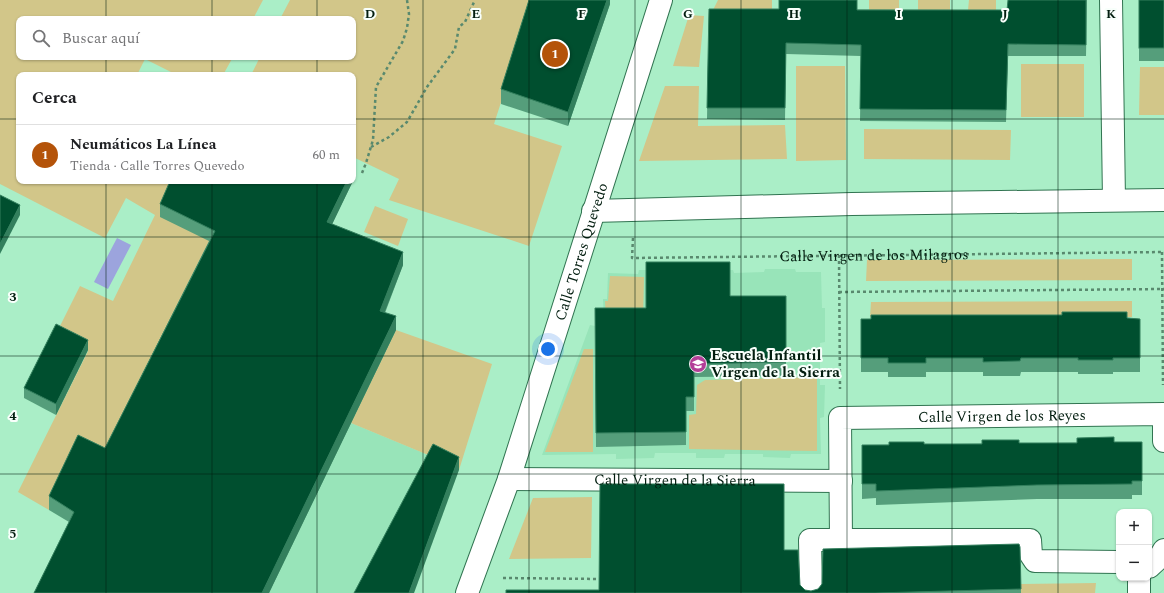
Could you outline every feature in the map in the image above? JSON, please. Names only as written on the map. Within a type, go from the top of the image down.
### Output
[{"type":"street","name":"Calle Torres Quevedo","points":[[469,586],[509,479],[661,0]]},
{"type":"street","points":[[1111,0],[1114,200]]},
{"type":"street","points":[[593,211],[852,204],[1164,200]]},
{"type":"street","points":[[1164,414],[1164,441]]},
{"type":"street","name":"Calle Virgen de los Reyes","points":[[840,418],[1164,414]]},
{"type":"street","points":[[840,418],[841,540]]},
{"type":"street","name":"Calle Virgen de la Sierra","points":[[509,479],[841,481]]},
{"type":"street","points":[[811,593],[810,540],[1030,540],[1032,559],[1040,562],[1116,562]]},
{"type":"street","points":[[1152,564],[1160,557],[1164,550]]},
{"type":"street","points":[[1139,581],[1139,593]]},
{"type":"path","points":[[362,173],[371,147],[376,87],[403,41],[409,14],[407,0]]},
{"type":"path","points":[[371,147],[389,137],[407,122],[427,87],[455,50],[459,27],[464,22],[475,0]]},
{"type":"path","name":"Calle Virgen de los Milagros","points":[[634,209],[632,258],[1163,252]]},
{"type":"path","points":[[1163,252],[1164,414]]},
{"type":"path","points":[[839,255],[840,418]]},
{"type":"path","points":[[839,292],[1163,288]]},
{"type":"path","points":[[469,586],[606,579]]},
{"type":"shaded area","points":[[0,0],[263,0],[255,16],[16,16],[16,60],[144,60],[138,72],[16,72],[16,184],[264,184],[105,461],[78,449],[49,510],[18,492],[88,351],[56,334],[80,286],[113,301],[155,215],[126,198],[105,238],[0,184]]},
{"type":"shaded area","points":[[290,0],[534,0],[494,124],[562,146],[529,246],[389,200],[399,179],[356,158],[356,72],[252,72],[258,60],[356,60],[356,16],[282,16]]},
{"type":"shaded area","points":[[718,0],[772,0],[772,11],[713,10]]},
{"type":"shaded area","points":[[869,0],[899,0],[899,11],[869,10]]},
{"type":"shaded area","points":[[918,0],[950,0],[950,12],[918,12]]},
{"type":"shaded area","points":[[969,0],[996,0],[996,11],[968,10]]},
{"type":"shaded area","points":[[689,15],[704,16],[699,67],[673,66]]},
{"type":"shaded area","points":[[147,60],[231,60],[225,72],[171,72]]},
{"type":"shaded area","points":[[1021,64],[1084,64],[1084,117],[1021,117]]},
{"type":"shaded area","points":[[796,66],[845,66],[846,160],[796,161]]},
{"type":"shaded area","points":[[1140,67],[1164,67],[1164,115],[1139,115]]},
{"type":"shaded area","points":[[665,86],[699,86],[698,126],[785,125],[787,159],[639,161]]},
{"type":"shaded area","points":[[864,129],[1011,130],[1010,160],[864,159]]},
{"type":"shaded area","points":[[375,206],[408,219],[398,246],[364,232]]},
{"type":"shaded area","points":[[1132,259],[1132,280],[866,281],[867,260]]},
{"type":"shaded area","name":"Escuela Infantil Virgen de la Sierra","points":[[765,269],[795,269],[796,272],[821,272],[822,308],[825,308],[825,342],[820,343],[820,385],[825,385],[824,417],[820,418],[821,454],[791,454],[790,458],[763,457],[763,454],[725,454],[724,458],[696,458],[696,453],[655,453],[654,458],[616,459],[616,454],[542,455],[590,325],[595,326],[597,321],[604,321],[603,299],[607,299],[608,273],[638,274],[639,270],[733,270],[734,273],[764,272]]},
{"type":"shaded area","points":[[610,276],[644,277],[643,319],[606,319],[605,301],[608,301]]},
{"type":"shaded area","points":[[1132,301],[1132,317],[870,317],[871,302]]},
{"type":"shaded area","points":[[383,326],[396,330],[351,423],[433,457],[459,470],[414,593],[200,593]]},
{"type":"shaded area","points":[[396,330],[492,364],[459,470],[433,457],[351,423]]},
{"type":"shaded area","points":[[584,349],[593,349],[593,452],[545,452]]},
{"type":"shaded area","points":[[817,377],[817,451],[689,449],[689,415],[696,414],[697,385],[705,380]]},
{"type":"shaded area","points":[[592,497],[591,558],[509,559],[533,498]]},
{"type":"shaded area","points":[[1096,583],[1095,593],[1021,593],[1021,584]]},
{"type":"water","points":[[117,238],[131,245],[108,289],[94,282]]},
{"type":"building","points":[[529,0],[607,0],[568,112],[501,89]]},
{"type":"building","points":[[779,0],[857,0],[857,10],[1007,10],[1008,0],[1086,0],[1086,45],[1008,44],[1006,110],[860,109],[861,45],[786,43],[785,108],[707,108],[709,9],[779,9]]},
{"type":"building","points":[[1139,0],[1164,0],[1164,48],[1139,48]]},
{"type":"building","points":[[169,184],[346,184],[327,222],[403,252],[380,311],[396,316],[262,593],[34,593],[74,512],[49,496],[78,435],[105,448],[215,231],[160,204]]},
{"type":"building","points":[[0,195],[20,205],[0,244]]},
{"type":"building","points":[[646,262],[730,262],[730,296],[786,296],[786,362],[694,364],[694,397],[686,397],[686,432],[596,433],[595,308],[646,308]]},
{"type":"building","points":[[1062,312],[1127,312],[1127,318],[1140,319],[1140,358],[1078,360],[1078,358],[1021,358],[1020,361],[983,362],[983,358],[926,358],[926,363],[888,363],[888,358],[861,358],[861,319],[871,319],[871,315],[1062,315]]},
{"type":"building","points":[[56,324],[88,340],[56,404],[24,388]]},
{"type":"building","points":[[1114,437],[1114,442],[1142,442],[1142,481],[1132,481],[1132,484],[1037,485],[876,491],[876,484],[862,484],[862,445],[889,445],[889,442],[924,442],[924,444],[982,444],[982,440],[1019,440],[1019,443],[1077,443],[1077,438]]},
{"type":"building","points":[[433,444],[459,457],[409,593],[354,593]]},
{"type":"building","points":[[600,484],[784,484],[784,550],[798,550],[800,585],[805,590],[811,591],[818,589],[822,584],[823,549],[1019,544],[1021,589],[875,593],[506,593],[506,590],[599,590]]},
{"type":"place","name":"Neumáticos La Línea","points":[[555,54]]},
{"type":"place","name":"Escuela Infantil Virgen de la Sierra","points":[[698,364]]}]
